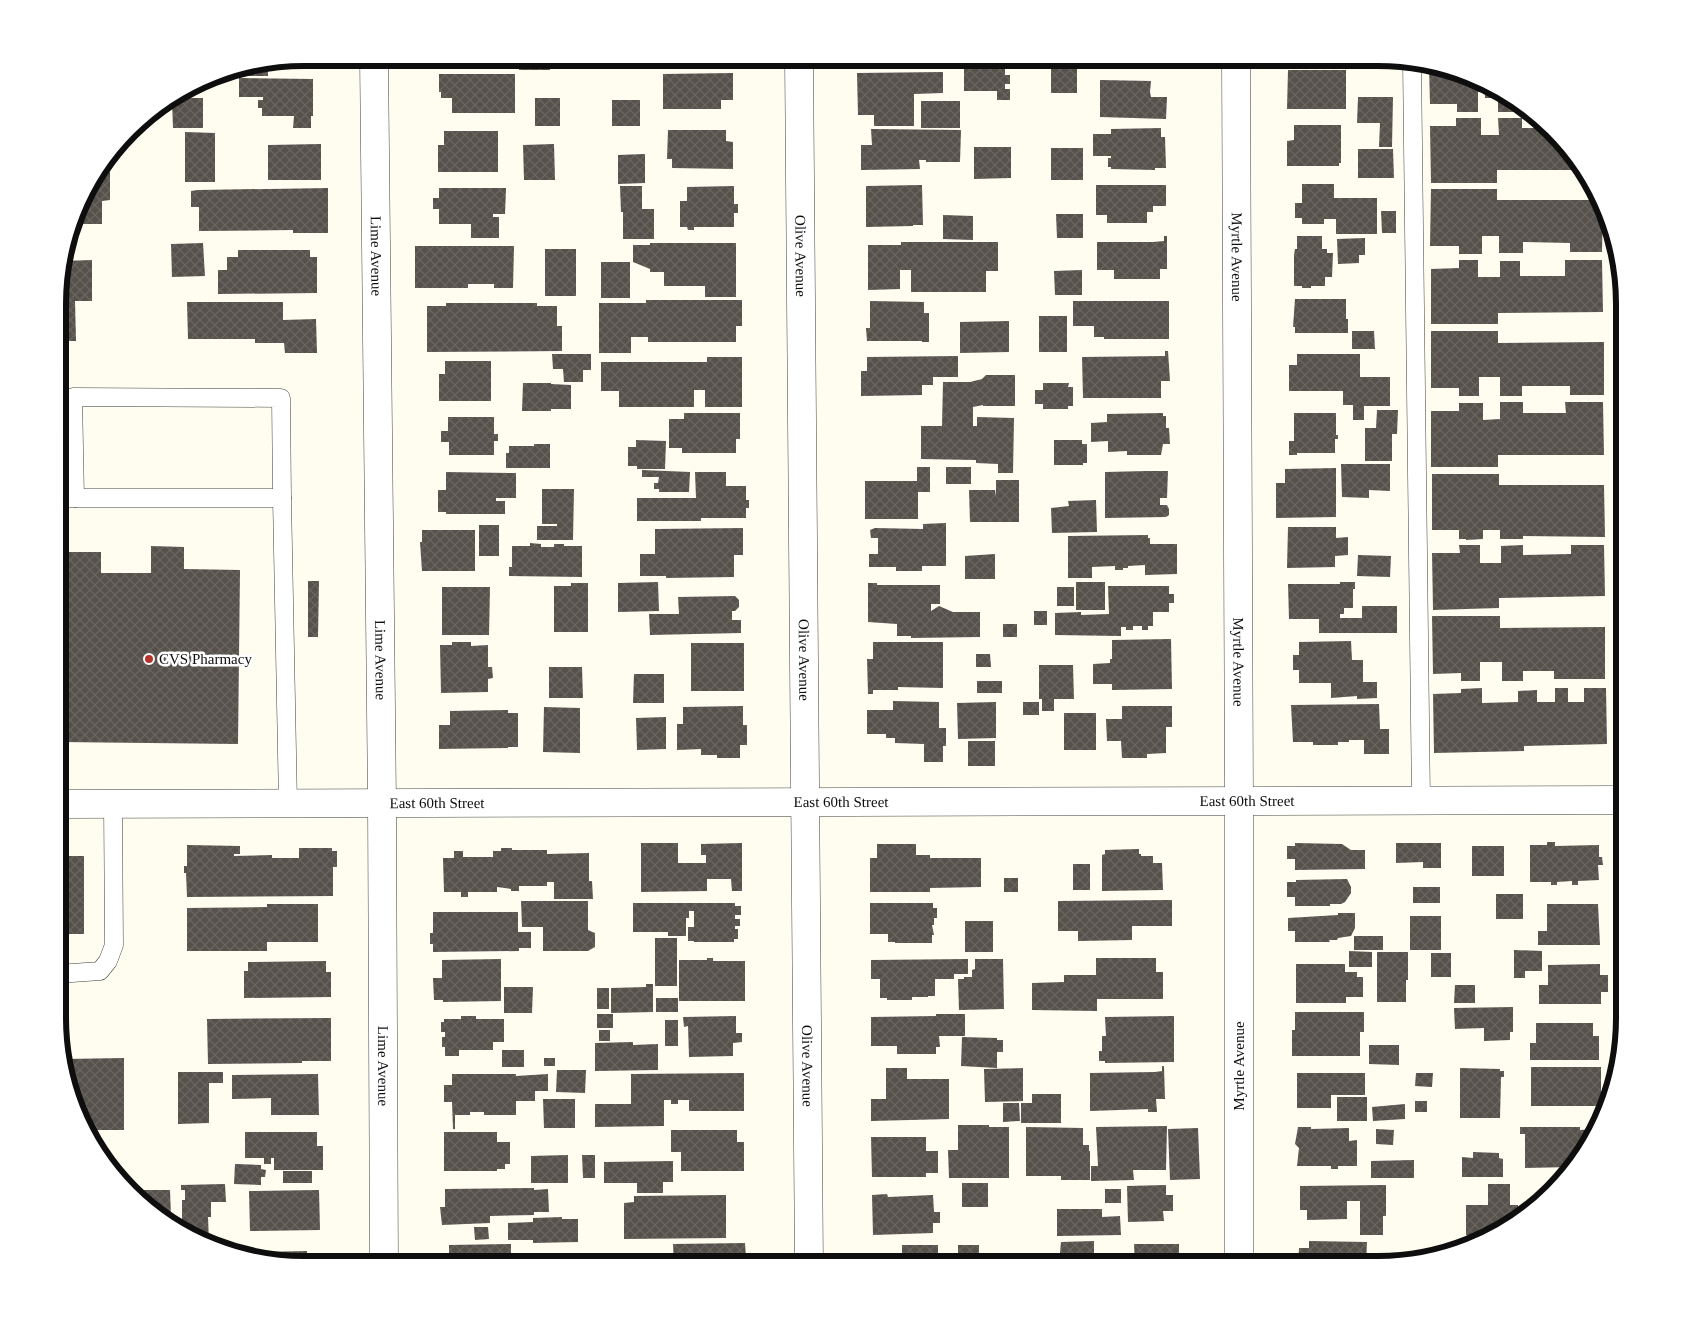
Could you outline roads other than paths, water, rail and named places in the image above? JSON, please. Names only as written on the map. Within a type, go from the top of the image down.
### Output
[{"type":"street","name":"Lime Avenue","points":[[374,66],[382,803],[384,1256]]},
{"type":"street","name":"Olive Avenue","points":[[799,66],[808,1256]]},
{"type":"street","name":"Myrtle Avenue","points":[[1236,66],[1239,1256]]},
{"type":"street","name":"East 60th Street","points":[[66,804],[1616,800]]},
{"type":"lane","points":[[1412,69],[1421,801]]},
{"type":"lane","points":[[282,498],[67,498],[72,397],[281,398],[288,804]]},
{"type":"lane","points":[[66,973],[100,971],[108,961],[114,945],[113,804]]},
{"type":"place","name":"CVS Pharmacy","points":[[149,659]]}]
